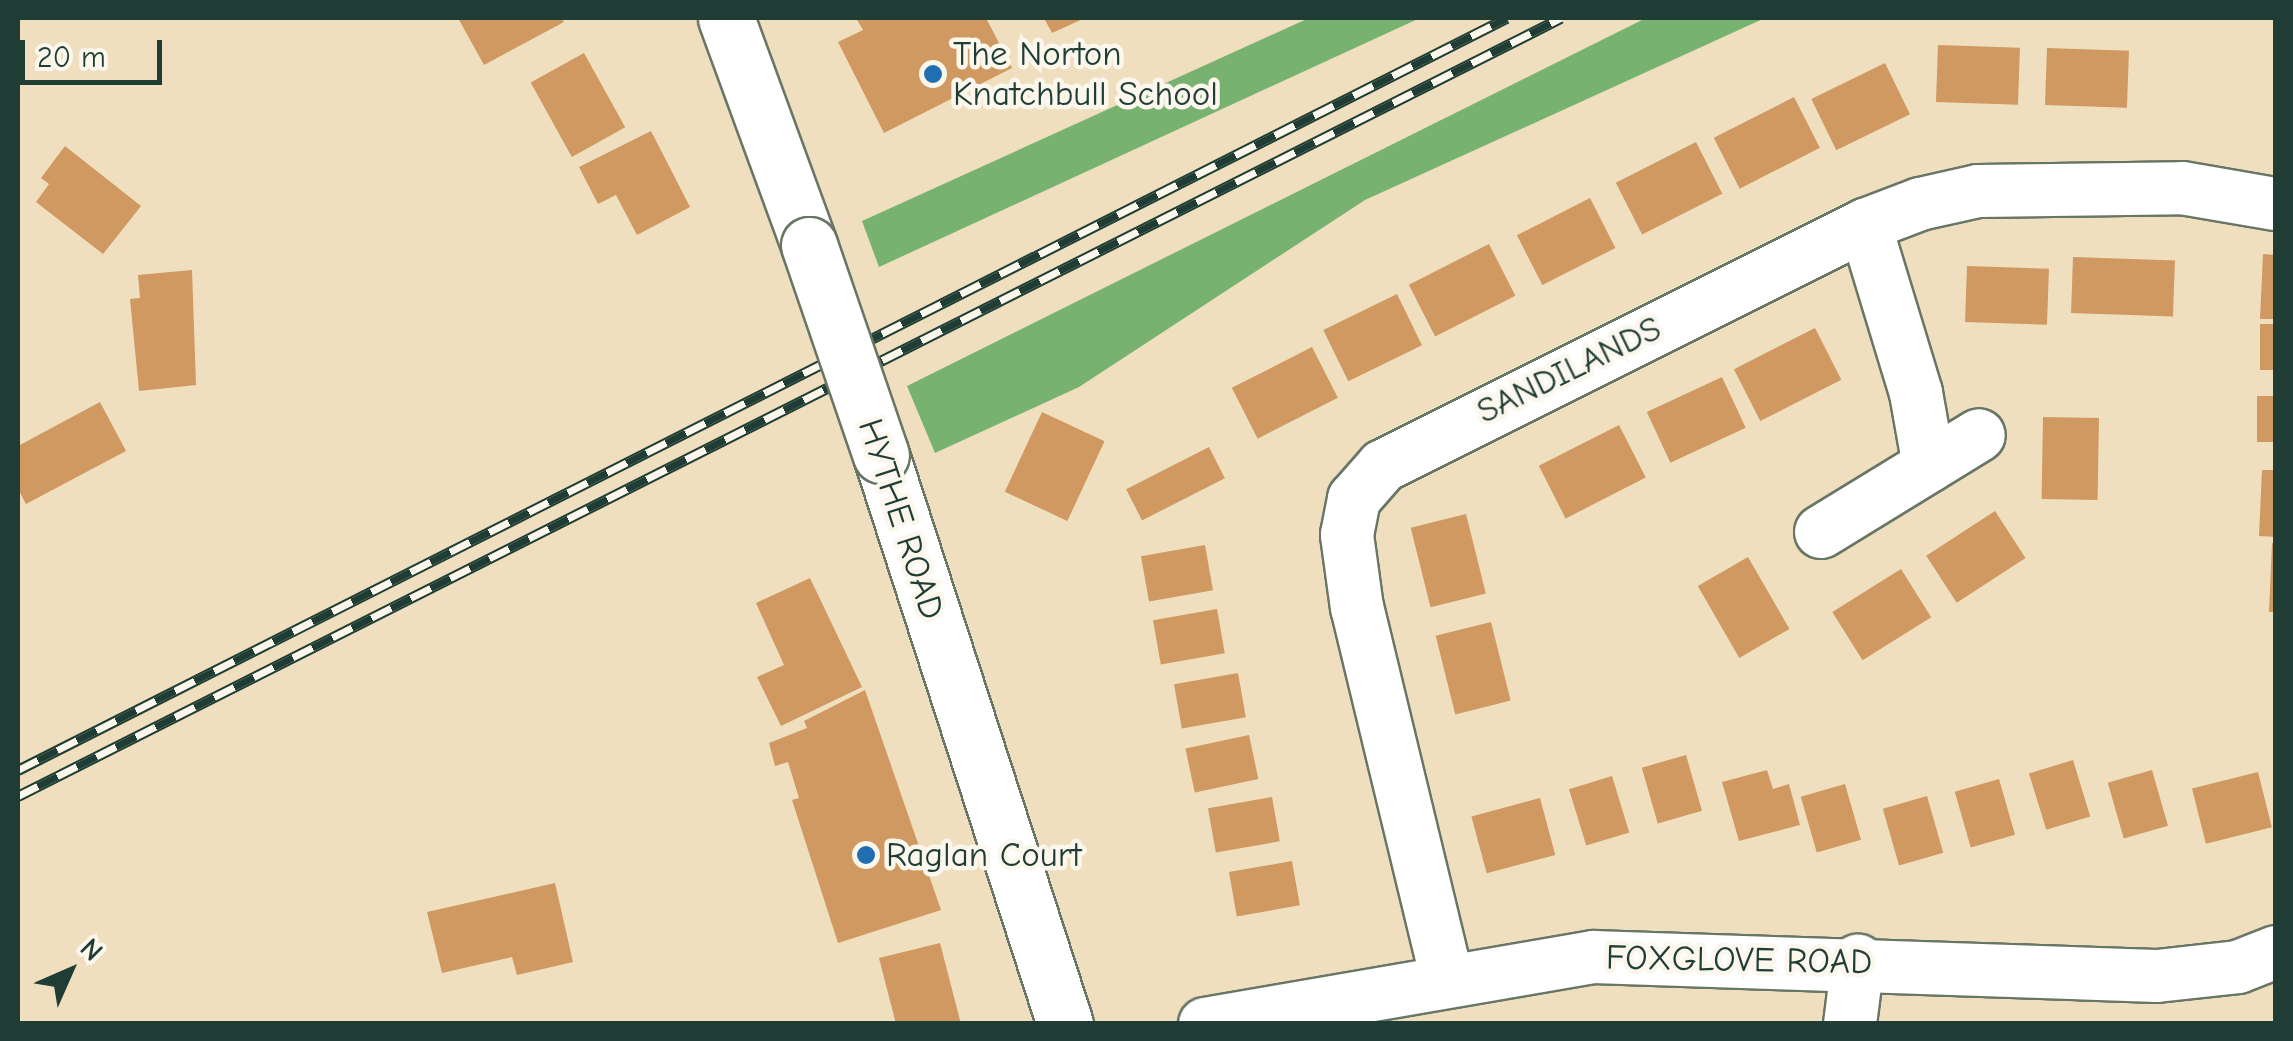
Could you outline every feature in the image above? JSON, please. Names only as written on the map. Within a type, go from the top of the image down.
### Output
[{"type":"main road","name":"HYTHE ROAD","points":[[726,18],[881,455],[1064,1024]]},
{"type":"street","name":"SANDILANDS","points":[[1447,980],[1357,608],[1347,534],[1354,499],[1382,466],[1457,425],[1865,225],[1978,191],[2182,188],[2276,204]]},
{"type":"street","points":[[1865,225],[1916,393],[1929,466]]},
{"type":"street","points":[[1821,532],[1979,435]]},
{"type":"street","name":"FOXGLOVE ROAD","points":[[1206,1024],[1592,957],[1858,962],[2157,976],[2238,967],[2276,952]]},
{"type":"street","points":[[1850,1024],[1858,962]]},
{"type":"green space","points":[[1309,18],[1420,18],[879,267],[862,221]]},
{"type":"green space","points":[[1646,18],[1765,18],[1365,200],[1079,387],[935,453],[907,386]]},
{"type":"building","points":[[458,18],[561,18],[564,22],[484,65]]},
{"type":"building","points":[[856,18],[986,18],[1012,68],[884,133],[838,42],[863,30]]},
{"type":"building","points":[[1044,18],[1085,18],[1052,33]]},
{"type":"building","points":[[1938,45],[2020,48],[2018,105],[1936,102]]},
{"type":"building","points":[[2047,48],[2129,51],[2127,108],[2045,105]]},
{"type":"building","points":[[584,53],[625,127],[572,157],[531,83]]},
{"type":"building","points":[[1885,63],[1910,114],[1836,150],[1811,99]]},
{"type":"building","points":[[1794,97],[1820,148],[1740,189],[1714,138]]},
{"type":"building","points":[[651,131],[690,207],[637,235],[616,195],[598,204],[579,167]]},
{"type":"building","points":[[1696,142],[1722,194],[1642,235],[1616,183]]},
{"type":"building","points":[[65,146],[141,206],[103,254],[36,202],[49,184],[41,178]]},
{"type":"building","points":[[1590,198],[1615,248],[1542,285],[1517,235]]},
{"type":"building","points":[[1489,244],[1515,296],[1435,337],[1409,285]]},
{"type":"building","points":[[2263,254],[2276,255],[2276,319],[2260,319]]},
{"type":"building","points":[[2073,257],[2175,261],[2173,317],[2071,313]]},
{"type":"building","points":[[1967,266],[2049,269],[2047,325],[1965,322]]},
{"type":"building","points":[[192,270],[196,385],[139,391],[130,299],[140,298],[138,275]]},
{"type":"building","points":[[1397,294],[1422,345],[1348,381],[1323,330]]},
{"type":"building","points":[[2260,324],[2276,324],[2276,370],[2260,370]]},
{"type":"building","points":[[1815,328],[1841,380],[1760,421],[1734,369]]},
{"type":"building","points":[[1312,347],[1338,398],[1258,439],[1232,388]]},
{"type":"building","points":[[1722,377],[1746,428],[1670,463],[1647,412]]},
{"type":"building","points":[[2257,396],[2276,396],[2276,442],[2257,442]]},
{"type":"building","points":[[100,402],[126,451],[26,504],[18,489],[18,446]]},
{"type":"building","points":[[1042,412],[1105,441],[1067,521],[1005,492]]},
{"type":"building","points":[[2043,417],[2099,418],[2098,500],[2042,499]]},
{"type":"building","points":[[1619,425],[1646,478],[1566,518],[1539,466]]},
{"type":"building","points":[[1209,447],[1225,478],[1142,520],[1126,489]]},
{"type":"building","points":[[2262,470],[2276,470],[2276,537],[2259,536]]},
{"type":"building","points":[[1995,511],[2025,558],[1957,603],[1926,556]]},
{"type":"building","points":[[1466,514],[1486,594],[1431,607],[1411,528]]},
{"type":"building","points":[[2272,543],[2276,543],[2276,612],[2269,612]]},
{"type":"building","points":[[1205,545],[1213,590],[1149,602],[1141,556]]},
{"type":"building","points":[[1748,557],[1790,629],[1739,658],[1698,586]]},
{"type":"building","points":[[1901,569],[1931,617],[1863,660],[1832,612]]},
{"type":"building","points":[[810,578],[862,687],[781,726],[757,677],[784,665],[756,603]]},
{"type":"building","points":[[1217,609],[1225,653],[1161,665],[1153,620]]},
{"type":"building","points":[[1491,622],[1511,701],[1455,714],[1436,636]]},
{"type":"building","points":[[1238,673],[1246,717],[1182,729],[1174,684]]},
{"type":"building","name":"Raglan Court","points":[[865,690],[941,910],[838,943],[792,800],[799,798],[788,762],[775,766],[769,743],[807,728],[804,721]]},
{"type":"building","points":[[1249,735],[1258,779],[1195,793],[1185,749]]},
{"type":"building","points":[[1686,755],[1702,811],[1658,823],[1642,768]]},
{"type":"building","points":[[2073,760],[2090,816],[2046,830],[2029,773]]},
{"type":"building","points":[[1767,770],[1773,789],[1789,784],[1800,825],[1739,841],[1722,782]]},
{"type":"building","points":[[2152,770],[2168,826],[2124,838],[2108,783]]},
{"type":"building","points":[[2258,772],[2272,827],[2206,844],[2192,788]]},
{"type":"building","points":[[1612,776],[1629,832],[1586,846],[1569,789]]},
{"type":"building","points":[[1999,779],[2015,835],[1971,847],[1955,792]]},
{"type":"building","points":[[1845,784],[1861,840],[1817,852],[1801,797]]},
{"type":"building","points":[[1927,796],[1943,853],[1899,865],[1883,809]]},
{"type":"building","points":[[1272,797],[1280,841],[1216,853],[1208,808]]},
{"type":"building","points":[[1540,798],[1555,855],[1487,873],[1471,816]]},
{"type":"building","points":[[1292,861],[1300,905],[1237,916],[1229,872]]},
{"type":"building","points":[[555,883],[573,962],[517,975],[512,957],[442,973],[427,912]]},
{"type":"building","points":[[940,943],[961,1024],[896,1024],[879,958]]},
{"type":"railway","points":[[18,770],[1507,18]]},
{"type":"railway","points":[[18,796],[1561,18]]},
{"type":"place","name":"The Norton Knatchbull School","points":[[933,74]]},
{"type":"place","name":"Raglan Court","points":[[866,855]]}]
